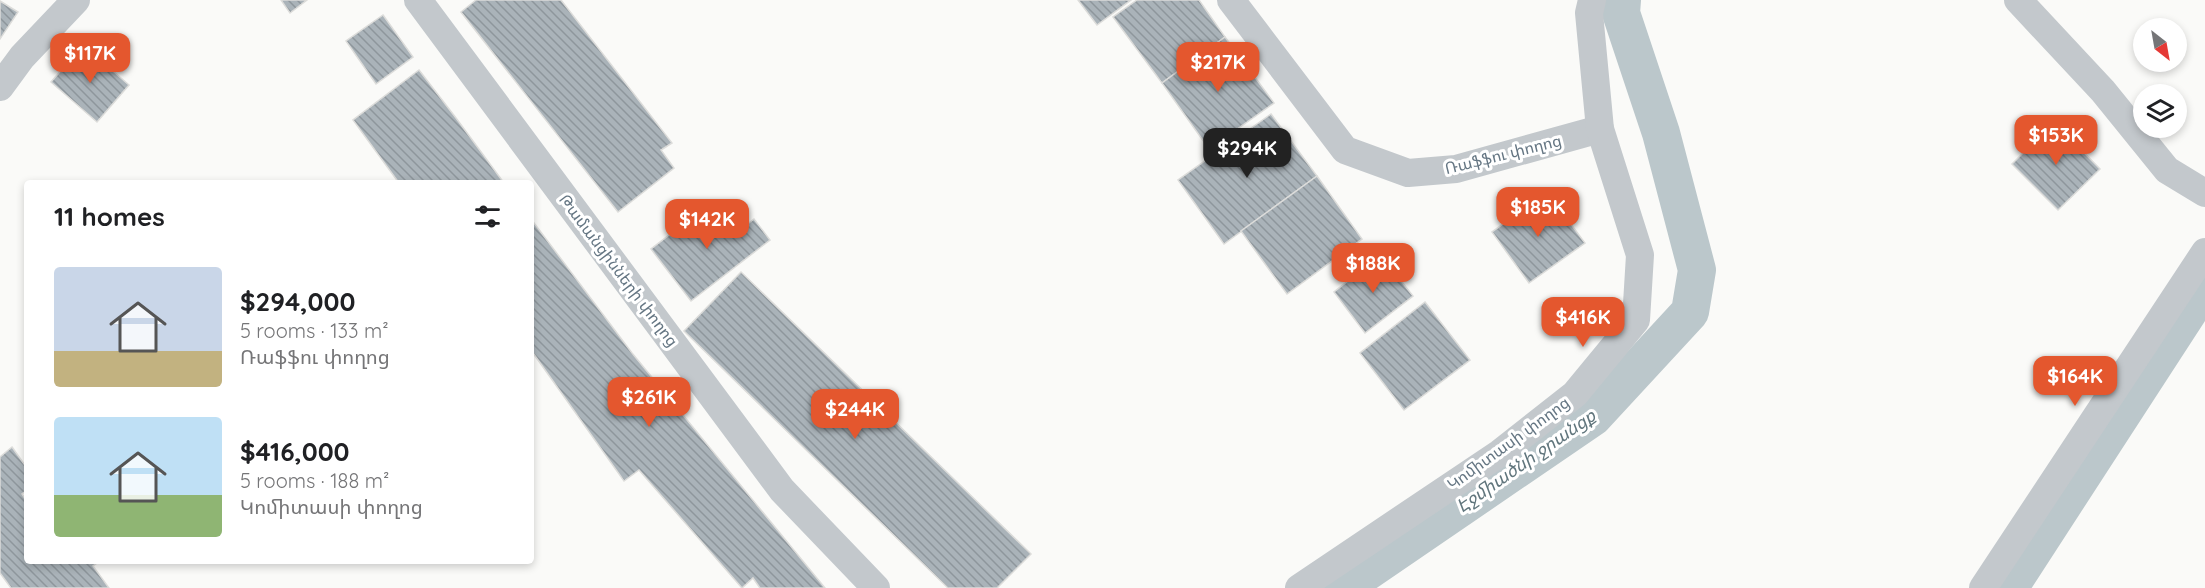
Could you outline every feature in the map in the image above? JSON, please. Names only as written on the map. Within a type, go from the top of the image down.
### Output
[{"type":"street","points":[[0,87],[22,57],[76,0]]},
{"type":"street","name":"Թամանցինների փողոց","points":[[418,0],[782,490],[876,588]]},
{"type":"street","name":"Ռաֆֆու փողոց","points":[[1232,0],[1345,150],[1408,173],[1456,169],[1600,129]]},
{"type":"street","name":"Կոմիտասի փողոց","points":[[1299,588],[1500,453],[1575,394],[1636,320],[1640,255],[1600,129],[1589,13],[1592,0]]},
{"type":"street","points":[[2018,0],[2103,91],[2167,170],[2205,193]]},
{"type":"street","points":[[1983,588],[2205,252]]},
{"type":"building","points":[[281,0],[307,0],[290,13]]},
{"type":"building","points":[[476,0],[561,0],[672,143],[661,150],[674,168],[618,212],[461,12]]},
{"type":"building","points":[[1078,0],[1131,0],[1097,25]]},
{"type":"building","points":[[1137,0],[1199,0],[1225,37],[1162,83],[1113,17]]},
{"type":"building","points":[[0,1],[18,12],[0,39]]},
{"type":"building","points":[[383,15],[413,57],[376,84],[346,41]]},
{"type":"building","points":[[1225,37],[1274,103],[1209,149],[1162,83]]},
{"type":"building","points":[[83,45],[129,85],[97,122],[51,82]]},
{"type":"building","points":[[419,70],[502,180],[397,180],[353,120]]},
{"type":"building","points":[[1271,114],[1317,176],[1224,244],[1178,180]]},
{"type":"building","points":[[2054,122],[2100,169],[2058,210],[2012,164]]},
{"type":"building","points":[[1317,176],[1362,239],[1287,294],[1241,231]]},
{"type":"building","points":[[1547,192],[1585,243],[1529,283],[1492,232]]},
{"type":"building","points":[[712,202],[736,233],[754,219],[770,240],[691,301],[651,249]]},
{"type":"building","points":[[534,223],[632,353],[825,588],[760,588],[753,578],[742,588],[639,470],[624,481],[534,354]]},
{"type":"building","points":[[1381,255],[1413,296],[1365,333],[1334,292]]},
{"type":"building","points":[[741,272],[1031,554],[997,588],[948,588],[684,331]]},
{"type":"building","points":[[1425,302],[1470,360],[1404,410],[1360,353]]},
{"type":"building","points":[[12,447],[24,464],[24,492],[22,494],[24,497],[24,564],[96,564],[93,566],[109,588],[11,588],[0,573],[0,457]]},
{"type":"waterway","name":"Էջմիածնի ջրանցք","points":[[1343,588],[1593,417],[1690,312],[1697,270],[1661,133],[1621,13],[1622,0]]},
{"type":"waterway","points":[[2009,588],[2205,286]]}]
